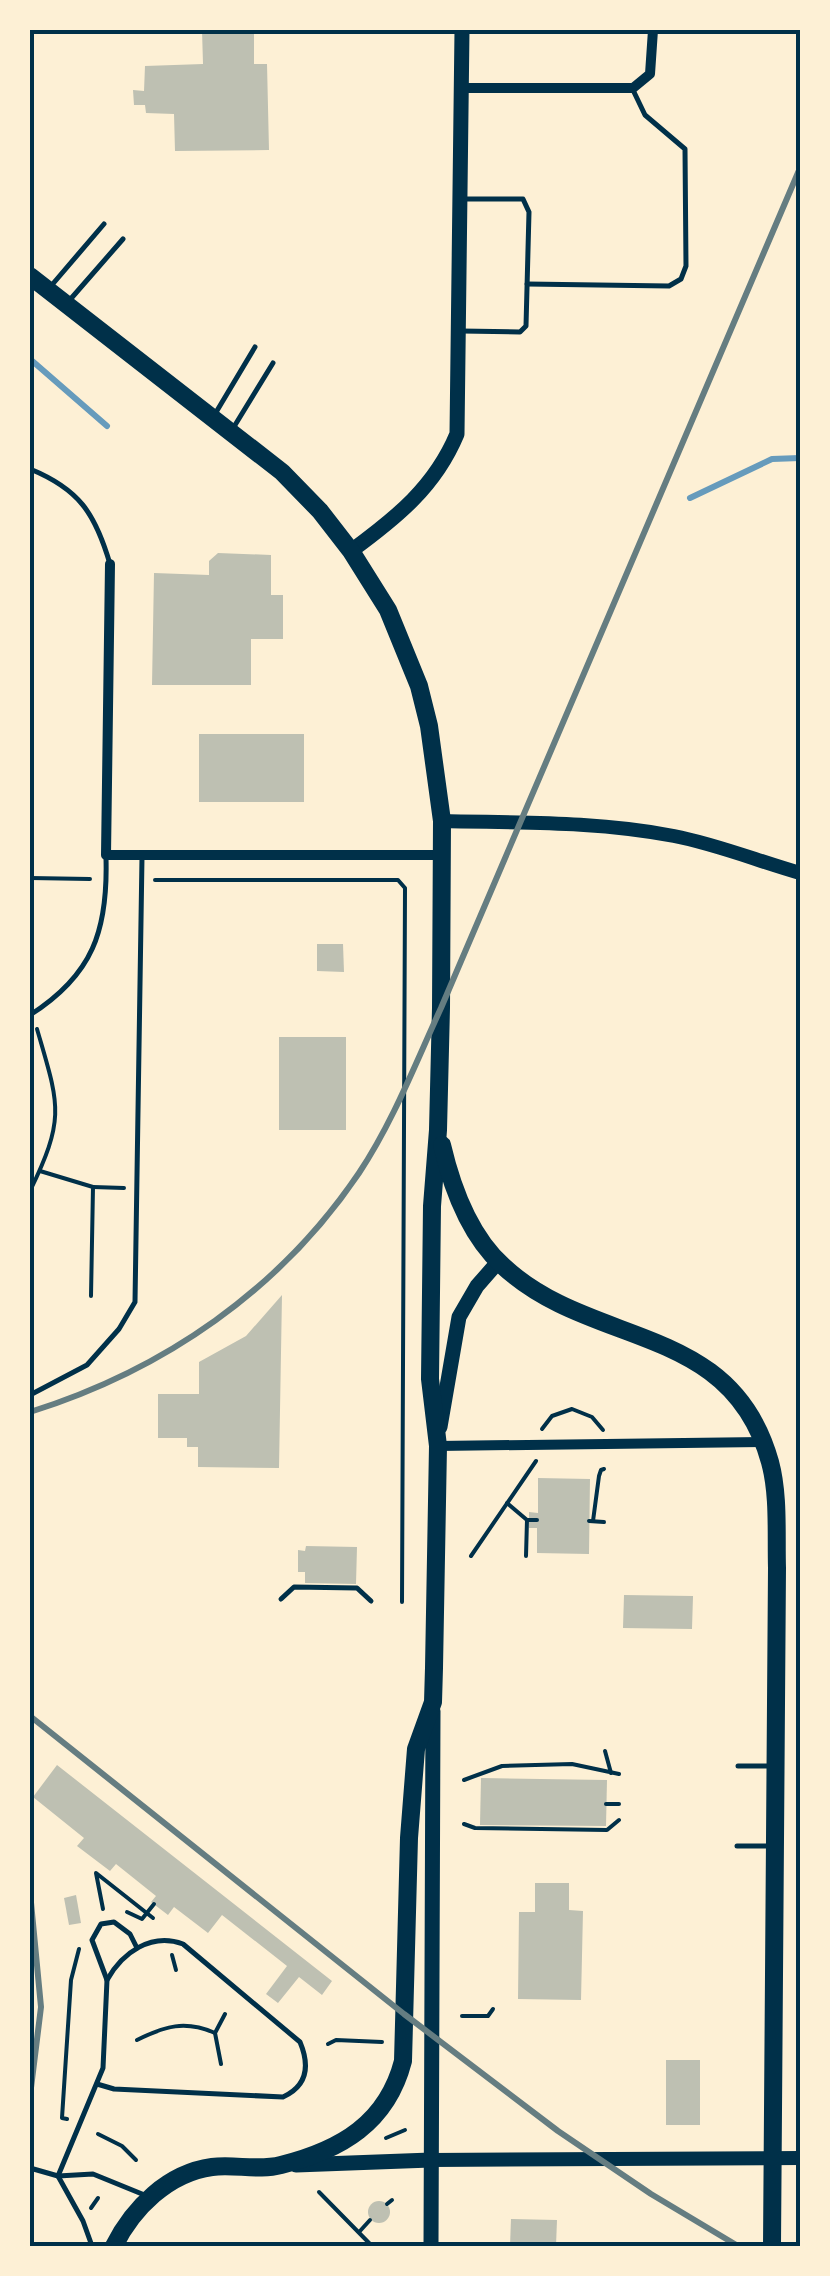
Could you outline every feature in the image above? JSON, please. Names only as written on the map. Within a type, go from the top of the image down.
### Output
[{"type":"main road","points":[[351,551],[410,504],[446,461],[457,434],[462,30]]},
{"type":"main road","points":[[30,276],[282,472],[320,511],[388,610],[419,686],[436,765],[442,820],[430,1380],[438,1446]]},
{"type":"main road","points":[[438,1130],[466,1216],[498,1262],[551,1300],[705,1366],[735,1392],[771,1464],[776,1766],[772,2246]]},
{"type":"main road","points":[[431,2246],[438,1446],[459,1317],[498,1262]]},
{"type":"main road","points":[[279,2166],[357,2132],[382,2110],[397,2083],[403,2062],[408,1838],[416,1750],[433,1702]]},
{"type":"main road","points":[[114,2246],[124,2225],[150,2196],[172,2180],[210,2167],[432,2160]]},
{"type":"street","points":[[462,88],[632,88],[650,74],[653,30]]},
{"type":"street","points":[[110,564],[106,854],[442,856]]},
{"type":"street","points":[[442,820],[636,829],[679,836],[800,874]]},
{"type":"street","points":[[438,1446],[604,1439],[763,1442]]},
{"type":"street","points":[[432,2160],[800,2158]]},
{"type":"lane","points":[[527,284],[669,286],[681,279],[686,266],[685,149],[645,115],[632,88]]},
{"type":"lane","points":[[458,330],[520,332],[526,326],[529,212],[524,200],[460,199]]},
{"type":"lane","points":[[48,290],[104,224]]},
{"type":"lane","points":[[66,304],[123,238]]},
{"type":"lane","points":[[212,418],[255,348]]},
{"type":"lane","points":[[231,432],[273,363]]},
{"type":"lane","points":[[30,469],[58,481],[82,502],[100,530],[110,564]]},
{"type":"lane","points":[[30,1015],[77,978],[102,927],[106,854]]},
{"type":"lane","points":[[30,1395],[87,1365],[119,1329],[134,1302],[142,854]]},
{"type":"lane","points":[[281,1598],[294,1587],[357,1588],[371,1601]]},
{"type":"lane","points":[[738,1766],[776,1766]]},
{"type":"lane","points":[[737,1846],[776,1846]]},
{"type":"lane","points":[[58,2176],[103,2068],[107,1980],[93,1946],[96,1928],[106,1922],[121,1925],[137,1948]]},
{"type":"lane","points":[[97,2084],[114,2089],[283,2097],[305,2080],[305,2053],[300,2042],[192,1951],[172,1940],[137,1948],[122,1958],[107,1980]]},
{"type":"lane","points":[[30,2168],[58,2176],[93,2174],[150,2196]]},
{"type":"lane","points":[[58,2176],[92,2246]]},
{"type":"path","points":[[30,878],[107,880]]},
{"type":"path","points":[[141,880],[398,880],[405,888],[402,1602]]},
{"type":"path","points":[[30,1015],[50,1069],[57,1106],[56,1133],[30,1191]]},
{"type":"path","points":[[40,1172],[94,1187],[136,1188]]},
{"type":"path","points":[[91,1296],[94,1187]]},
{"type":"path","points":[[540,1433],[552,1416],[572,1409],[592,1417],[604,1439]]},
{"type":"path","points":[[471,1556],[539,1458]]},
{"type":"path","points":[[604,1470],[599,1476],[591,1522],[604,1522]]},
{"type":"path","points":[[507,1502],[526,1520],[538,1520]]},
{"type":"path","points":[[526,1520],[526,1556]]},
{"type":"path","points":[[606,1751],[611,1773]]},
{"type":"path","points":[[464,1780],[502,1766],[572,1764],[619,1774]]},
{"type":"path","points":[[606,1804],[619,1804]]},
{"type":"path","points":[[464,1824],[475,1828],[608,1830],[619,1820]]},
{"type":"path","points":[[102,1910],[96,1873],[154,1918]]},
{"type":"path","points":[[93,1914],[118,1909],[142,1919],[154,1904]]},
{"type":"path","points":[[67,2119],[62,2118],[62,2087],[71,1980],[80,1946]]},
{"type":"path","points":[[172,1955],[176,1970]]},
{"type":"path","points":[[462,2016],[488,2016],[493,2009]]},
{"type":"path","points":[[221,2064],[215,2033],[225,2014]]},
{"type":"path","points":[[137,2040],[166,2025],[201,2026],[215,2033]]},
{"type":"path","points":[[328,2044],[336,2040],[382,2042]]},
{"type":"path","points":[[381,2130],[394,2151]]},
{"type":"path","points":[[386,2138],[405,2130]]},
{"type":"path","points":[[98,2134],[122,2146],[136,2160]]},
{"type":"path","points":[[319,2192],[372,2246]]},
{"type":"path","points":[[91,2208],[98,2198]]},
{"type":"path","points":[[358,2232],[370,2220]]},
{"type":"building","points":[[202,30],[254,30],[254,64],[267,64],[269,150],[175,151],[174,114],[146,113],[145,105],[134,105],[133,90],[144,91],[145,66],[203,64]]},
{"type":"building","points":[[218,553],[271,555],[271,595],[283,595],[283,639],[251,639],[251,685],[152,685],[154,573],[209,575],[209,561]]},
{"type":"building","points":[[199,734],[304,734],[304,802],[199,802]]},
{"type":"building","points":[[317,944],[343,944],[344,972],[317,971]]},
{"type":"building","points":[[279,1037],[346,1037],[346,1130],[279,1130]]},
{"type":"building","points":[[282,1295],[279,1468],[198,1467],[198,1447],[187,1447],[187,1438],[158,1438],[158,1394],[199,1394],[199,1362],[246,1336]]},
{"type":"building","points":[[538,1478],[590,1479],[589,1554],[537,1553],[537,1528],[529,1528],[529,1512],[538,1513]]},
{"type":"building","points":[[306,1546],[357,1547],[356,1584],[305,1583],[305,1572],[298,1572],[298,1550],[305,1551]]},
{"type":"building","points":[[624,1595],[693,1596],[692,1629],[623,1628]]},
{"type":"building","points":[[57,1765],[332,1981],[322,1995],[299,1977],[278,2003],[266,1994],[287,1966],[222,1915],[208,1933],[174,1907],[168,1915],[151,1902],[156,1896],[116,1864],[110,1871],[77,1846],[84,1838],[33,1797]]},
{"type":"building","points":[[481,1778],[607,1780],[606,1826],[480,1825]]},
{"type":"building","points":[[535,1883],[569,1883],[569,1910],[583,1911],[581,2000],[518,1999],[519,1912],[535,1912]]},
{"type":"building","points":[[76,1895],[81,1923],[69,1925],[64,1898]]},
{"type":"building","points":[[666,2060],[700,2060],[700,2125],[666,2125]]},
{"type":"building","points":[[379,2201],[387,2204],[387,2220],[379,2223],[371,2220],[368,2212],[371,2204]]},
{"type":"building","points":[[511,2219],[557,2220],[556,2246],[510,2246]]},
{"type":"waterway","points":[[30,359],[107,426]]},
{"type":"waterway","points":[[690,498],[772,459],[800,458]]},
{"type":"railway","points":[[30,1412],[127,1373],[215,1321],[293,1254],[359,1173],[383,1133],[441,1008],[800,168]]},
{"type":"railway","points":[[30,1716],[404,2014],[558,2131],[651,2194],[738,2246]]},
{"type":"railway","points":[[30,1892],[41,2007],[30,2096]]}]
